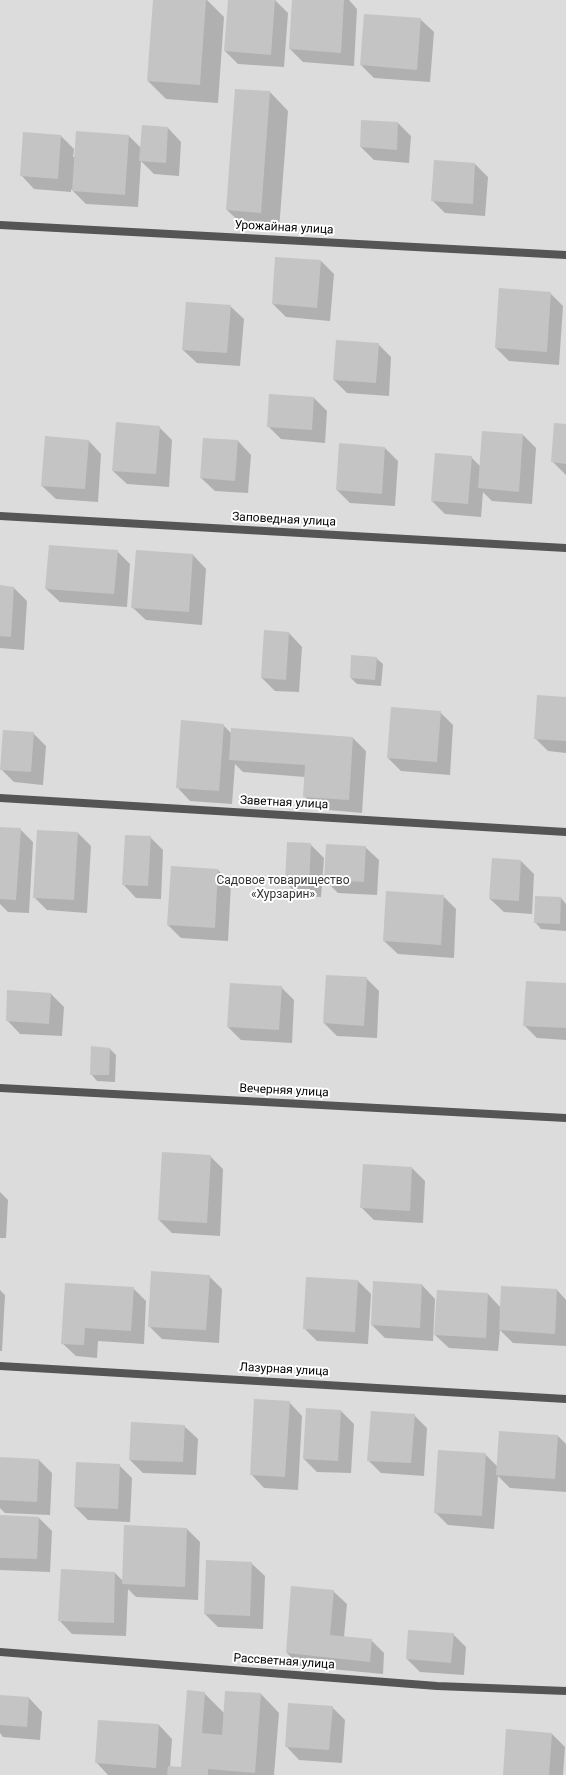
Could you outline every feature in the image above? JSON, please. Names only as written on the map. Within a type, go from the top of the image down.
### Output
[{"type":"street","name":"Урожайная улица","points":[[0,225],[566,255]]},
{"type":"street","name":"Заповедная улица","points":[[0,516],[566,548]]},
{"type":"street","name":"Заветная улица","points":[[0,798],[566,832]]},
{"type":"street","name":"Вечерняя улица","points":[[0,1088],[566,1118]]},
{"type":"street","name":"Лазурная улица","points":[[0,1366],[566,1399]]},
{"type":"street","name":"Рассветная улица","points":[[0,1652],[437,1686],[566,1691]]},
{"type":"green space","name":"Садовое товарищество «Хурзарин»","points":[[0,0],[566,0],[566,1775],[0,1775]]},
{"type":"building","points":[[153,0],[206,0],[200,85],[147,81]]},
{"type":"building","points":[[228,0],[275,0],[271,55],[224,51]]},
{"type":"building","points":[[292,0],[344,0],[341,53],[289,49]]},
{"type":"building","points":[[364,14],[421,18],[417,70],[360,65]]},
{"type":"building","points":[[235,89],[270,91],[261,213],[226,210]]},
{"type":"building","points":[[361,120],[398,122],[397,150],[360,147]]},
{"type":"building","points":[[142,125],[168,127],[166,163],[139,161]]},
{"type":"building","points":[[76,131],[129,135],[125,195],[72,191]]},
{"type":"building","points":[[23,132],[61,135],[58,179],[20,176]]},
{"type":"building","points":[[434,160],[475,163],[473,204],[431,201]]},
{"type":"building","points":[[275,257],[321,260],[317,308],[272,304]]},
{"type":"building","points":[[499,288],[551,292],[547,352],[495,348]]},
{"type":"building","points":[[186,302],[231,305],[227,353],[182,350]]},
{"type":"building","points":[[336,340],[379,343],[376,383],[333,380]]},
{"type":"building","points":[[269,394],[314,397],[312,430],[267,427]]},
{"type":"building","points":[[116,422],[160,426],[156,474],[112,471]]},
{"type":"building","points":[[554,423],[566,424],[566,464],[551,462]]},
{"type":"building","points":[[482,431],[523,434],[519,492],[478,488]]},
{"type":"building","points":[[45,436],[89,440],[85,489],[41,486]]},
{"type":"building","points":[[203,438],[238,440],[235,481],[200,478]]},
{"type":"building","points":[[339,443],[385,447],[382,494],[336,490]]},
{"type":"building","points":[[435,453],[472,456],[468,504],[431,501]]},
{"type":"building","points":[[49,545],[118,550],[114,594],[45,589]]},
{"type":"building","points":[[136,550],[193,554],[189,612],[131,608]]},
{"type":"building","points":[[0,585],[14,587],[11,637],[0,636]]},
{"type":"building","points":[[264,630],[289,632],[286,680],[261,678]]},
{"type":"building","points":[[351,655],[377,657],[375,680],[350,678]]},
{"type":"building","points":[[537,695],[566,697],[566,741],[534,739]]},
{"type":"building","points":[[391,707],[441,711],[437,762],[387,758]]},
{"type":"building","points":[[181,720],[224,724],[219,791],[176,788]]},
{"type":"building","points":[[231,728],[353,737],[349,800],[303,797],[305,765],[229,760]]},
{"type":"building","points":[[3,730],[34,732],[31,772],[0,770]]},
{"type":"building","points":[[0,827],[21,828],[16,900],[0,899]]},
{"type":"building","points":[[37,830],[78,832],[74,900],[33,898]]},
{"type":"building","points":[[125,835],[151,836],[148,886],[122,885]]},
{"type":"building","points":[[287,842],[311,843],[309,885],[285,883]]},
{"type":"building","points":[[326,844],[366,846],[364,882],[324,880]]},
{"type":"building","points":[[492,858],[521,860],[519,901],[489,899]]},
{"type":"building","points":[[171,866],[218,869],[215,928],[167,925]]},
{"type":"building","points":[[386,891],[444,895],[441,945],[383,941]]},
{"type":"building","points":[[535,896],[561,897],[560,924],[534,923]]},
{"type":"building","points":[[326,975],[367,977],[364,1026],[323,1023]]},
{"type":"building","points":[[526,981],[566,983],[566,1028],[523,1026]]},
{"type":"building","points":[[230,983],[282,986],[279,1030],[227,1027]]},
{"type":"building","points":[[7,990],[51,993],[49,1024],[6,1021]]},
{"type":"building","points":[[91,1046],[110,1048],[109,1075],[90,1075]]},
{"type":"building","points":[[162,1152],[211,1155],[207,1223],[158,1220]]},
{"type":"building","points":[[363,1164],[412,1167],[410,1211],[360,1208]]},
{"type":"building","points":[[151,1271],[210,1275],[206,1330],[148,1327]]},
{"type":"building","points":[[306,1277],[358,1280],[355,1332],[303,1329]]},
{"type":"building","points":[[373,1281],[422,1284],[420,1328],[371,1325]]},
{"type":"building","points":[[65,1283],[134,1287],[131,1331],[85,1328],[84,1345],[61,1344]]},
{"type":"building","points":[[501,1286],[557,1289],[555,1334],[499,1330]]},
{"type":"building","points":[[437,1290],[488,1293],[486,1338],[434,1335]]},
{"type":"building","points":[[254,1399],[290,1401],[285,1477],[250,1475]]},
{"type":"building","points":[[306,1408],[341,1410],[338,1461],[303,1459]]},
{"type":"building","points":[[371,1411],[415,1414],[411,1463],[367,1461]]},
{"type":"building","points":[[131,1422],[185,1425],[183,1462],[129,1460]]},
{"type":"building","points":[[499,1431],[558,1435],[555,1479],[496,1475]]},
{"type":"building","points":[[438,1450],[486,1453],[482,1516],[434,1513]]},
{"type":"building","points":[[0,1457],[39,1459],[37,1502],[0,1500]]},
{"type":"building","points":[[76,1462],[120,1464],[118,1509],[74,1507]]},
{"type":"building","points":[[0,1515],[39,1517],[37,1559],[0,1558]]},
{"type":"building","points":[[124,1525],[187,1528],[185,1587],[122,1584]]},
{"type":"building","points":[[206,1560],[252,1562],[250,1616],[204,1614]]},
{"type":"building","points":[[61,1569],[115,1572],[114,1623],[58,1621]]},
{"type":"building","points":[[291,1586],[334,1590],[330,1635],[372,1639],[370,1662],[286,1653]]},
{"type":"building","points":[[408,1630],[454,1633],[451,1663],[406,1659]]},
{"type":"building","points":[[187,1690],[205,1692],[202,1733],[222,1735],[225,1691],[261,1693],[255,1773],[208,1769],[208,1775],[167,1775],[168,1766],[181,1767]]},
{"type":"building","points":[[0,1695],[29,1697],[27,1727],[0,1725]]},
{"type":"building","points":[[288,1703],[333,1706],[329,1750],[285,1747]]},
{"type":"building","points":[[98,1720],[159,1724],[156,1768],[95,1763]]},
{"type":"building","points":[[506,1729],[552,1733],[549,1775],[503,1775]]}]
